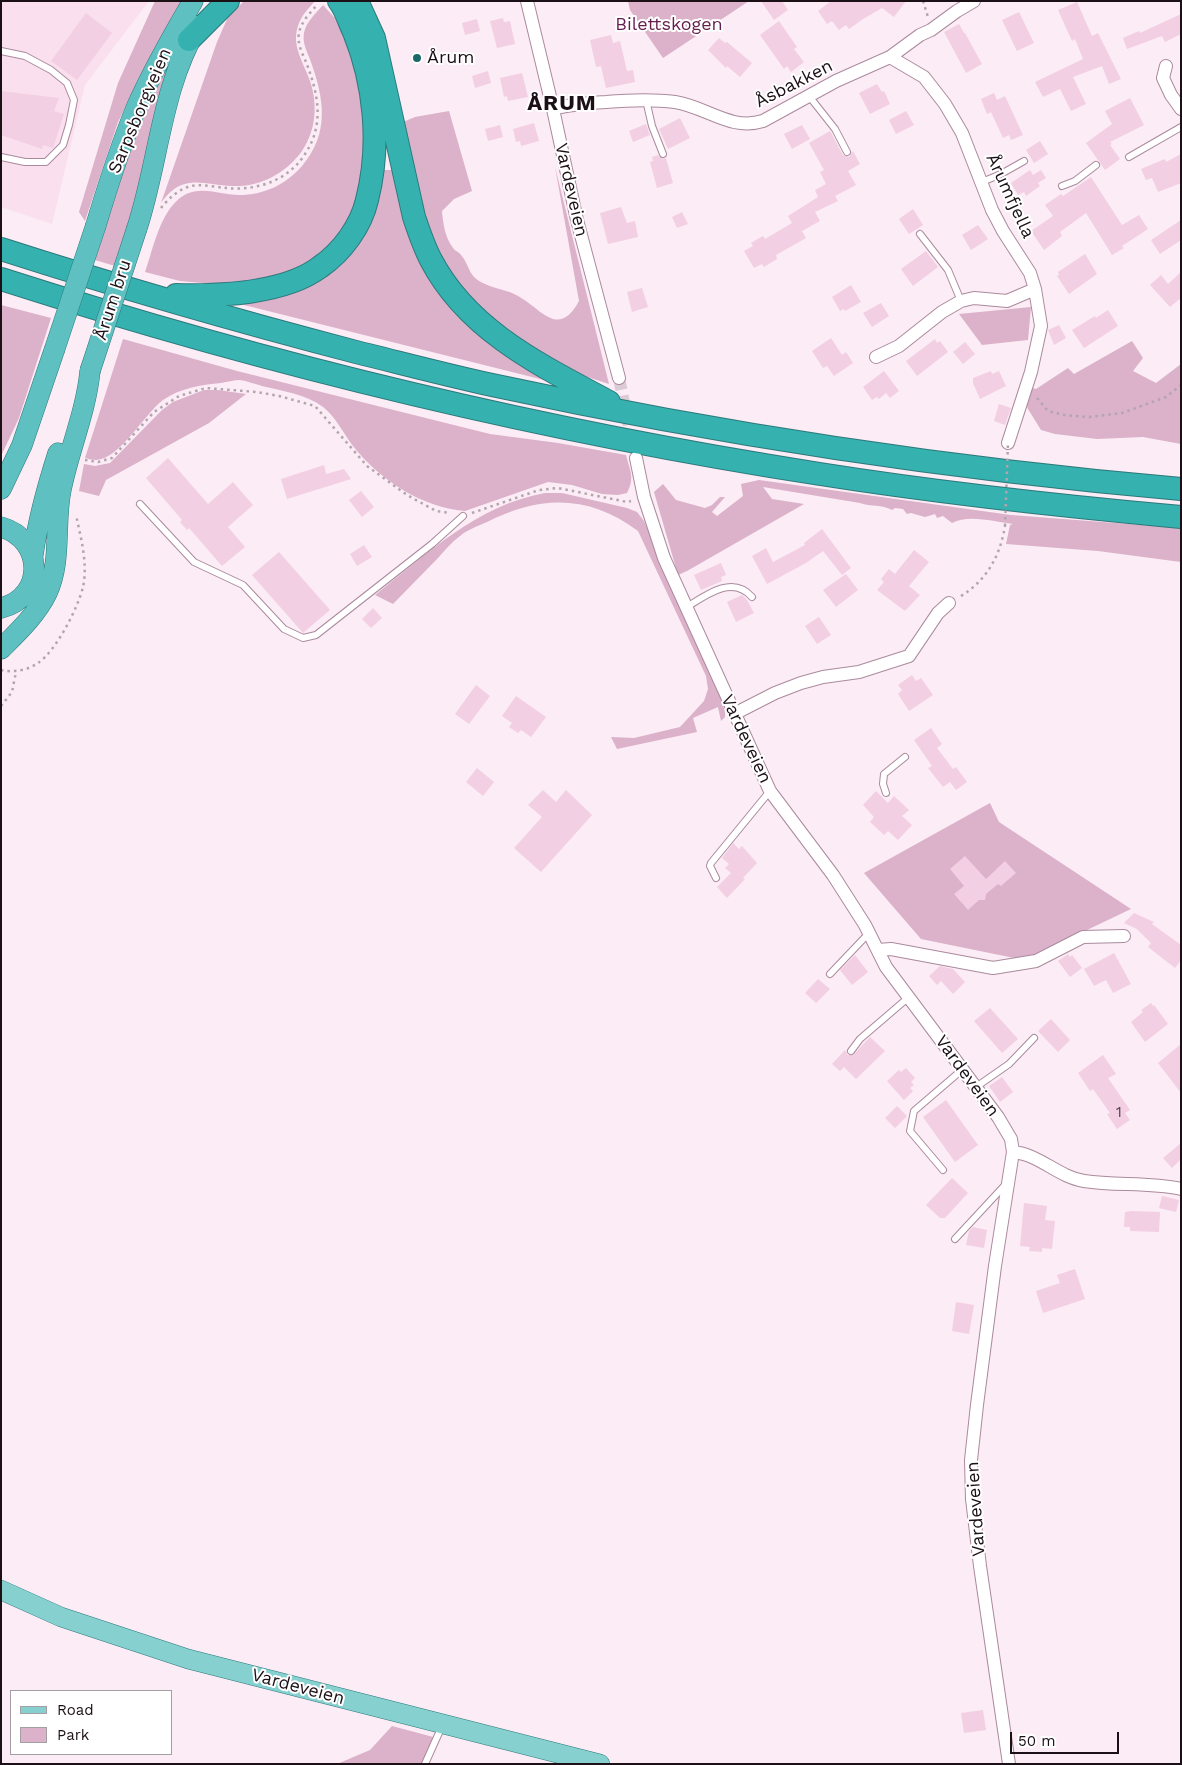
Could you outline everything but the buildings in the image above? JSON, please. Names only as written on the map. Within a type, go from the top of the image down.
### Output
[{"type":"highway","name":"Sarpsborgveien","points":[[1,489],[22,445],[113,170],[137,106],[171,38],[193,1]]},
{"type":"highway","name":"Sarpsborgveien","points":[[136,228],[147,198],[167,100],[189,40],[214,1]]},
{"type":"highway","points":[[189,40],[228,1]]},
{"type":"highway","points":[[357,1],[374,38],[414,217],[428,254],[440,275],[468,311],[499,339],[554,372],[632,414]]},
{"type":"highway","points":[[148,294],[223,294],[284,284],[304,277],[320,267],[336,253],[355,229],[367,201],[373,170],[375,134],[373,101],[367,70],[350,24],[334,12],[327,2]]},
{"type":"highway","name":"Årum bru","points":[[90,371],[136,228]]},
{"type":"highway","points":[[1,249],[278,331],[424,369],[632,414],[903,458],[1070,479],[1181,489]]},
{"type":"highway","points":[[1,280],[154,326],[311,370],[481,411],[644,444],[774,467],[901,486],[1039,503],[1181,517]]},
{"type":"highway","points":[[1,293],[50,295]]},
{"type":"highway","points":[[4,609],[19,600],[33,580],[33,555],[44,495],[79,394],[90,371]]},
{"type":"highway","points":[[1,649],[34,612],[47,593],[50,584],[56,554],[61,491],[87,396],[90,371]]},
{"type":"highway","points":[[1,527],[10,529],[20,536],[28,545],[33,555]]},
{"type":"main road","name":"Vardeveien","points":[[1,1590],[61,1617],[188,1658],[600,1764]]},
{"type":"street","name":"Vardeveien","points":[[527,1],[577,220],[618,378]]},
{"type":"street","name":"Åsbakken","points":[[553,109],[569,104],[646,100],[689,105],[724,120],[739,124],[763,121],[836,81],[890,57],[957,10],[974,1]]},
{"type":"street","name":"Årumfjella","points":[[890,57],[924,77],[962,133],[992,210],[1030,273],[1035,289],[1041,326],[1031,372],[1008,443]]},
{"type":"street","points":[[1166,66],[1163,78],[1170,95],[1181,109]]},
{"type":"street","points":[[876,358],[899,346],[942,312],[961,301],[974,298],[1007,301],[1035,289]]},
{"type":"street","name":"Vardeveien","points":[[636,458],[644,497],[664,558],[770,791],[833,875],[869,933],[886,966],[998,1117],[1011,1139],[1013,1152],[971,1460],[972,1499],[980,1566],[1009,1764]]},
{"type":"street","points":[[734,714],[775,693],[801,683],[823,677],[859,672],[909,656],[938,613],[949,603]]},
{"type":"street","points":[[878,950],[891,949],[993,968],[1036,961],[1083,937],[1124,936]]},
{"type":"street","points":[[1013,1152],[1025,1153],[1064,1174],[1084,1181],[1181,1188]]},
{"type":"lane","points":[[1,51],[24,56],[51,70],[67,83],[74,100],[63,145],[46,162],[25,162],[1,158]]},
{"type":"lane","points":[[809,96],[835,129],[847,152]]},
{"type":"lane","points":[[646,100],[652,126],[663,154]]},
{"type":"lane","points":[[1129,157],[1181,128]]},
{"type":"lane","points":[[982,182],[1024,161]]},
{"type":"lane","points":[[1062,186],[1075,181],[1096,165]]},
{"type":"lane","points":[[920,234],[948,270],[961,301]]},
{"type":"lane","points":[[140,504],[194,562],[243,584],[284,629],[303,638],[316,635],[432,544],[463,516]]},
{"type":"lane","points":[[687,607],[721,588],[741,588],[752,597]]},
{"type":"lane","points":[[886,793],[883,784],[884,774],[905,757]]},
{"type":"lane","points":[[716,878],[710,866],[711,862],[770,791]]},
{"type":"lane","points":[[830,974],[869,933]]},
{"type":"lane","points":[[851,1051],[860,1039],[910,997]]},
{"type":"lane","points":[[976,1087],[1009,1064],[1034,1038]]},
{"type":"lane","points":[[943,1170],[910,1131],[914,1111],[963,1069]]},
{"type":"lane","points":[[955,1239],[1009,1181]]},
{"type":"lane","points":[[425,1764],[443,1725]]},
{"type":"path","points":[[159,213],[168,200],[178,192],[191,186],[203,185],[240,190],[257,188],[272,182],[286,174],[305,154],[313,139],[317,125],[318,110],[317,96],[299,43],[299,33],[305,19],[327,2]]},
{"type":"path","points":[[1031,372],[1035,396],[1048,411],[1064,415],[1089,417],[1122,413],[1166,397],[1181,385]]},
{"type":"path","points":[[84,460],[98,462],[112,458],[154,412],[178,396],[206,388],[219,388],[279,396],[315,406],[367,466],[407,495],[436,511],[463,516],[539,490],[558,488],[627,502],[644,497]]},
{"type":"path","points":[[949,603],[971,590],[990,570],[1002,543],[1005,526],[1008,443]]},
{"type":"path","points":[[1,706],[12,692],[16,671]]},
{"type":"shaded area","points":[[1,1],[149,1],[85,85],[52,224],[1,207]]},
{"type":"green space","points":[[155,1],[184,1],[150,59],[118,122],[85,221],[79,212],[118,83]]},
{"type":"green space","points":[[244,1],[315,1],[301,19],[296,33],[299,54],[313,90],[315,108],[313,126],[307,143],[296,159],[288,166],[281,172],[263,181],[243,186],[194,182],[177,187],[161,203],[217,42],[228,17]]},
{"type":"green space","name":"Bilettskogen","points":[[628,1],[749,1],[663,58],[630,10]]},
{"type":"green space","points":[[323,5],[343,27],[348,36],[366,123],[358,204],[335,242],[311,262],[270,280],[214,284],[180,281],[145,272],[163,221],[172,206],[180,198],[195,191],[248,195],[274,188],[295,173],[311,154],[321,128],[322,116],[319,89],[304,37],[309,21]]},
{"type":"green space","points":[[181,31],[146,170],[115,266],[95,260],[139,122]]},
{"type":"green space","points":[[449,111],[472,191],[454,199],[442,211],[445,230],[450,244],[464,259],[472,274],[479,281],[514,294],[550,318],[557,320],[564,318],[579,301],[555,167],[609,384],[572,372],[495,326],[453,283],[432,248],[403,122],[415,117]]},
{"type":"green space","points":[[381,170],[399,170],[418,248],[552,382],[228,301],[314,281]]},
{"type":"green space","points":[[1,305],[51,318],[19,418],[1,456]]},
{"type":"green space","points":[[1031,307],[1028,340],[982,345],[959,314]]},
{"type":"green space","points":[[123,339],[237,371],[490,434],[626,455],[631,474],[631,483],[627,493],[618,495],[602,494],[572,485],[548,482],[465,511],[433,504],[403,490],[376,470],[353,446],[332,415],[323,407],[309,399],[294,394],[240,380],[191,388],[170,396],[156,407],[114,452],[105,458],[96,460],[85,458]]},
{"type":"green space","points":[[1132,341],[1143,358],[1133,371],[1156,383],[1181,364],[1181,444],[1143,437],[1097,439],[1055,434],[1041,430],[1024,399],[1029,387],[1036,389],[1068,368],[1074,374]]},
{"type":"green space","points":[[204,390],[246,394],[209,423],[106,480],[99,496],[79,491],[84,464],[95,466],[110,463],[162,410],[173,402]]},
{"type":"green space","points":[[759,480],[1011,515],[1181,528],[1181,562],[1098,551],[1006,544],[1010,525],[1013,524],[974,519],[959,520],[952,523],[943,516],[937,518],[935,514],[925,517],[911,513],[907,514],[903,509],[895,508],[892,510],[880,506],[763,487],[772,499],[804,504],[678,575],[654,492],[663,484],[676,500],[705,508],[712,505],[720,497],[725,497],[712,512],[717,516],[743,496],[741,484]]},
{"type":"green space","points":[[545,493],[562,493],[627,508],[637,512],[644,521],[709,665],[725,711],[725,717],[721,721],[718,707],[693,718],[697,732],[617,749],[611,737],[634,738],[680,727],[704,701],[708,689],[706,676],[638,531],[620,519],[601,510],[564,502],[545,503],[507,513],[469,530],[457,538],[393,604],[375,595],[454,533],[475,520],[497,508],[520,499]]},
{"type":"green space","points":[[990,803],[999,822],[1131,909],[1024,960],[921,939],[864,873]]},
{"type":"green space","points":[[392,1726],[437,1738],[425,1764],[337,1764],[370,1750]]},
{"type":"tunnel","points":[[619,378],[633,446]]},
{"type":"place","name":"Årum","points":[[417,58]]},
{"type":"district","name":"ÅRUM","points":[[562,104]]}]
